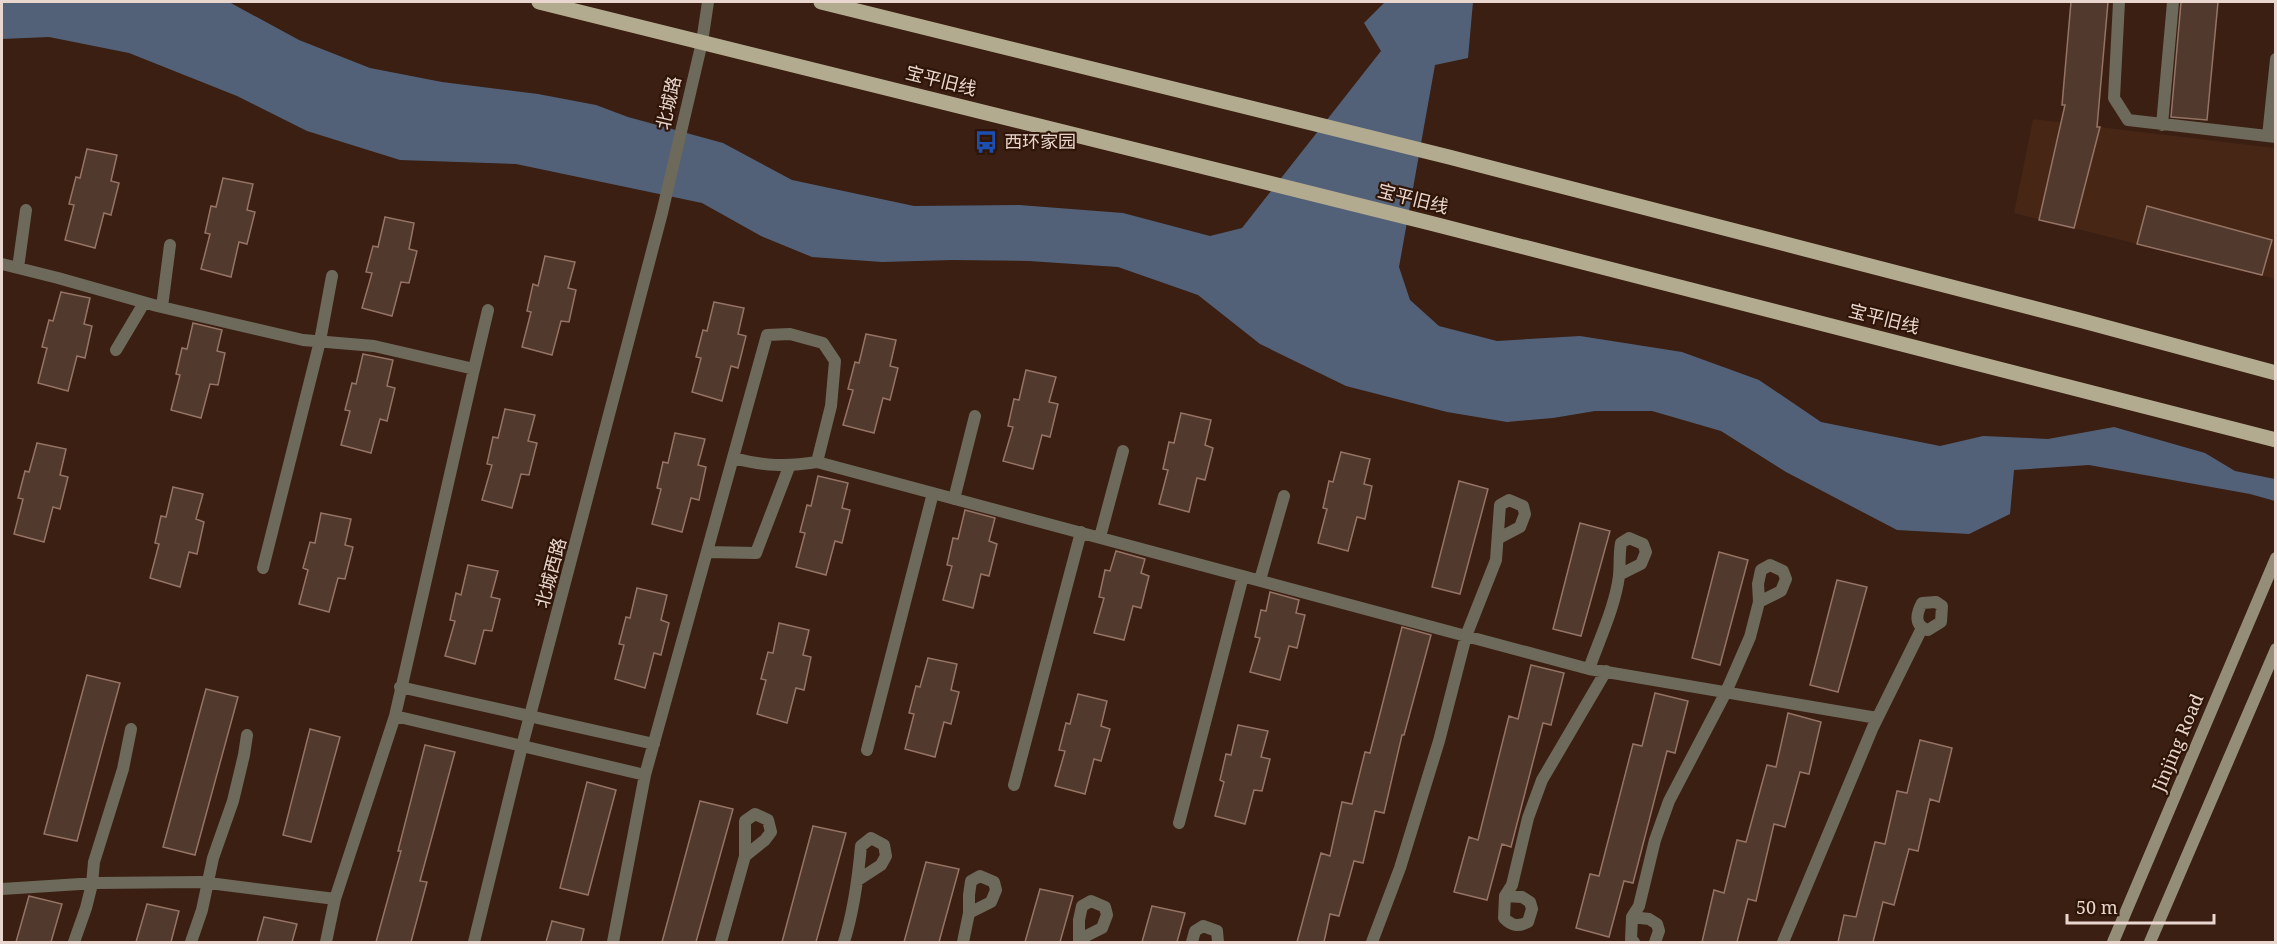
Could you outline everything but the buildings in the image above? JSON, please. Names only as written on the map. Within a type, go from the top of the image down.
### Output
[{"type":"main road","name":"宝平旧线","points":[[539,2],[1430,223],[2276,440]]},
{"type":"main road","points":[[821,2],[1449,157],[2276,373]]},
{"type":"main road","name":"Jinjing Road","points":[[2113,942],[2276,558]]},
{"type":"main road","points":[[2150,942],[2276,649]]},
{"type":"street","name":"北城路","points":[[662,213],[702,42],[708,2]]},
{"type":"street","points":[[2119,2],[2114,98],[2128,120],[2272,137],[2276,59]]},
{"type":"street","points":[[2162,125],[2173,2]]},
{"type":"street","points":[[18,268],[26,210]]},
{"type":"street","name":"北城西路","points":[[474,942],[522,746],[532,716],[662,213]]},
{"type":"street","points":[[162,308],[170,245]]},
{"type":"street","points":[[2,264],[162,308],[303,340],[374,346],[474,369]]},
{"type":"street","points":[[263,568],[320,341],[332,276]]},
{"type":"street","points":[[116,350],[144,303]]},
{"type":"street","points":[[326,942],[335,899],[395,716],[488,310]]},
{"type":"street","points":[[613,942],[645,775],[767,335],[790,334],[823,343],[835,361],[831,406],[817,462]]},
{"type":"street","points":[[954,498],[975,416]]},
{"type":"street","points":[[1100,537],[1123,451]]},
{"type":"street","points":[[733,458],[756,464],[789,466],[817,462],[1589,669],[1877,718]]},
{"type":"street","points":[[707,552],[756,553],[789,466]]},
{"type":"street","points":[[867,750],[933,493]]},
{"type":"street","points":[[1260,580],[1284,496]]},
{"type":"street","points":[[1014,784],[1081,532]]},
{"type":"street","points":[[1372,942],[1400,868],[1440,741],[1466,636],[1496,560],[1499,538]]},
{"type":"street","points":[[1589,669],[1610,610],[1619,575]]},
{"type":"street","points":[[1179,823],[1243,576]]},
{"type":"street","points":[[1634,942],[1631,940],[1632,917],[1639,906],[1655,840],[1669,801],[1726,692],[1750,637],[1759,602]]},
{"type":"street","points":[[1783,942],[1877,718],[1922,628]]},
{"type":"street","points":[[1505,896],[1512,885],[1525,828],[1542,780],[1606,671]]},
{"type":"street","points":[[400,687],[654,744]]},
{"type":"street","points":[[395,716],[645,775]]},
{"type":"street","points":[[74,942],[86,908],[94,862],[123,769],[131,729]]},
{"type":"street","points":[[191,942],[202,910],[213,858],[232,801],[247,735]]},
{"type":"street","points":[[721,942],[745,856]]},
{"type":"street","points":[[844,942],[853,914],[858,880]]},
{"type":"street","points":[[2,889],[92,884],[208,883],[335,899]]},
{"type":"street","points":[[963,942],[969,913]]},
{"type":"street","points":[[1632,917],[1649,919],[1657,924],[1659,931],[1655,942]]},
{"type":"street","points":[[1192,942],[1195,931],[1203,926],[1217,931],[1218,942]]},
{"type":"shaded area","points":[[2033,119],[2275,148],[2275,279],[2014,213]]},
{"type":"water","points":[[2,2],[229,2],[299,40],[370,68],[442,82],[538,94],[596,105],[628,117],[723,143],[792,180],[914,206],[1019,205],[1123,213],[1210,236],[1242,228],[1381,51],[1364,23],[1385,2],[1473,2],[1468,58],[1435,65],[1399,267],[1410,300],[1439,326],[1497,341],[1580,336],[1682,352],[1759,380],[1821,422],[1940,446],[1983,436],[2048,439],[2114,427],[2205,453],[2235,471],[2275,479],[2275,501],[2250,494],[2089,465],[2014,470],[2010,514],[1969,534],[1897,530],[1786,472],[1721,431],[1652,411],[1595,411],[1507,422],[1447,412],[1346,386],[1260,344],[1198,295],[1118,267],[1029,261],[882,262],[812,257],[761,236],[702,203],[516,164],[400,160],[307,131],[237,96],[129,53],[49,37],[2,39]]},
{"type":"place","name":"西环家园","points":[[986,142]]}]
